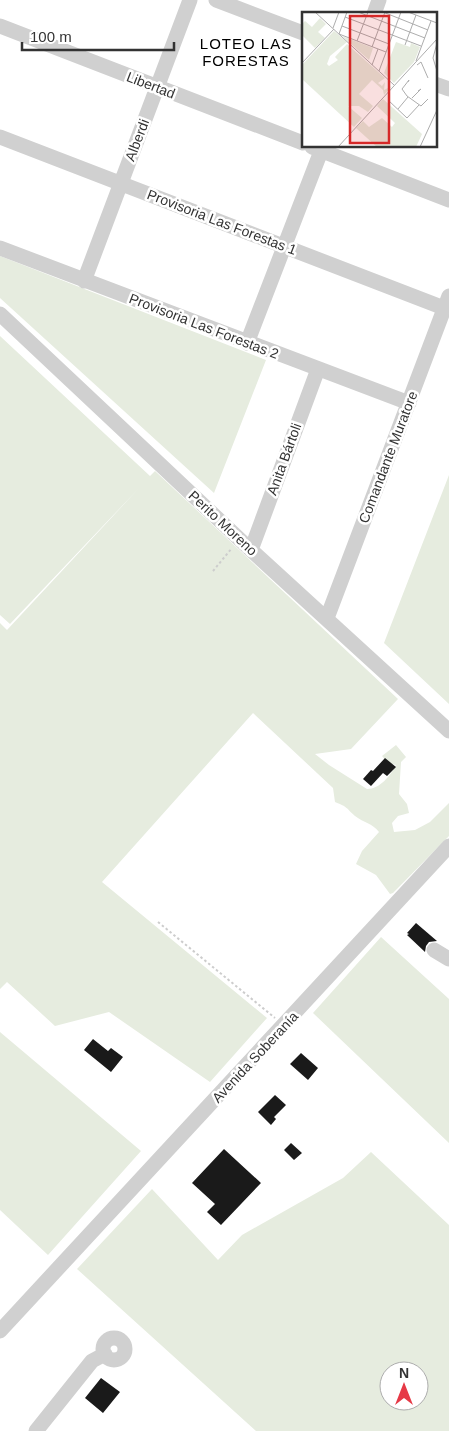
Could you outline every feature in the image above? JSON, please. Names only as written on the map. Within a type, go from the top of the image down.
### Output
[{"type":"street","name":"Alberdi","points":[[84,280],[190,0]]},
{"type":"street","points":[[216,0],[302,34]]},
{"type":"street","points":[[375,12],[379,0]]},
{"type":"street","name":"Libertad","points":[[0,26],[302,143]]},
{"type":"street","points":[[436,84],[449,89]]},
{"type":"street","name":"Provisoria Las Forestas 1","points":[[0,137],[284,246],[447,302]]},
{"type":"street","points":[[247,343],[284,246],[318,148],[449,200]]},
{"type":"street","name":"Provisoria Las Forestas 2","points":[[0,248],[409,403]]},
{"type":"street","name":"Comandante Muratore","points":[[327,618],[447,302]]},
{"type":"street","name":"Perito Moreno","points":[[0,314],[449,731]]},
{"type":"street","name":"Anita Bártoli","points":[[246,544],[318,369]]},
{"type":"street","name":"Avenida Soberanía","points":[[0,1331],[449,846]]},
{"type":"street","points":[[434,950],[449,959]]},
{"type":"street","points":[[36,1431],[92,1361],[105,1354]]},
{"type":"path","points":[[213,571],[246,544]]},
{"type":"path","points":[[158,922],[284,1025]]},
{"type":"shaded area","points":[[0,256],[266,360],[214,493],[0,298]]},
{"type":"shaded area","points":[[0,336],[150,476],[155,471],[398,699],[351,749],[315,754],[367,789],[376,787],[394,769],[396,765],[388,763],[382,756],[396,745],[406,757],[401,762],[399,794],[407,804],[409,813],[398,816],[392,823],[394,832],[415,830],[430,822],[449,803],[449,836],[390,894],[376,875],[356,864],[362,851],[379,832],[345,807],[335,802],[333,788],[253,713],[102,882],[267,1018],[210,1082],[109,1012],[55,1026],[7,982],[0,989],[0,623],[7,630],[140,487],[10,624],[0,615]]},
{"type":"shaded area","points":[[449,475],[449,704],[384,643]]},
{"type":"shaded area","points":[[381,937],[449,999],[449,1143],[313,1013]]},
{"type":"shaded area","points":[[0,1032],[141,1151],[48,1255],[0,1210]]},
{"type":"shaded area","points":[[371,1152],[449,1225],[449,1431],[256,1431],[77,1269],[152,1189],[218,1260],[242,1235],[343,1178]]},
{"type":"building","points":[[385,758],[396,767],[387,776],[383,773],[371,786],[363,779]]},
{"type":"building","points":[[416,923],[437,941],[429,942],[425,952],[407,935]]},
{"type":"building","points":[[93,1039],[108,1051],[111,1048],[123,1057],[111,1072],[84,1050]]},
{"type":"building","points":[[301,1053],[318,1068],[308,1080],[290,1064]]},
{"type":"building","points":[[275,1095],[286,1105],[274,1117],[276,1119],[271,1125],[258,1112]]},
{"type":"building","points":[[291,1143],[302,1153],[294,1160],[284,1150]]},
{"type":"building","points":[[224,1149],[261,1183],[221,1225],[207,1212],[215,1204],[192,1183]]},
{"type":"building","points":[[101,1378],[120,1392],[103,1413],[85,1398]]},
{"type":"district","name":"LOTEO LAS FORESTAS","points":[[246,52]]}]
